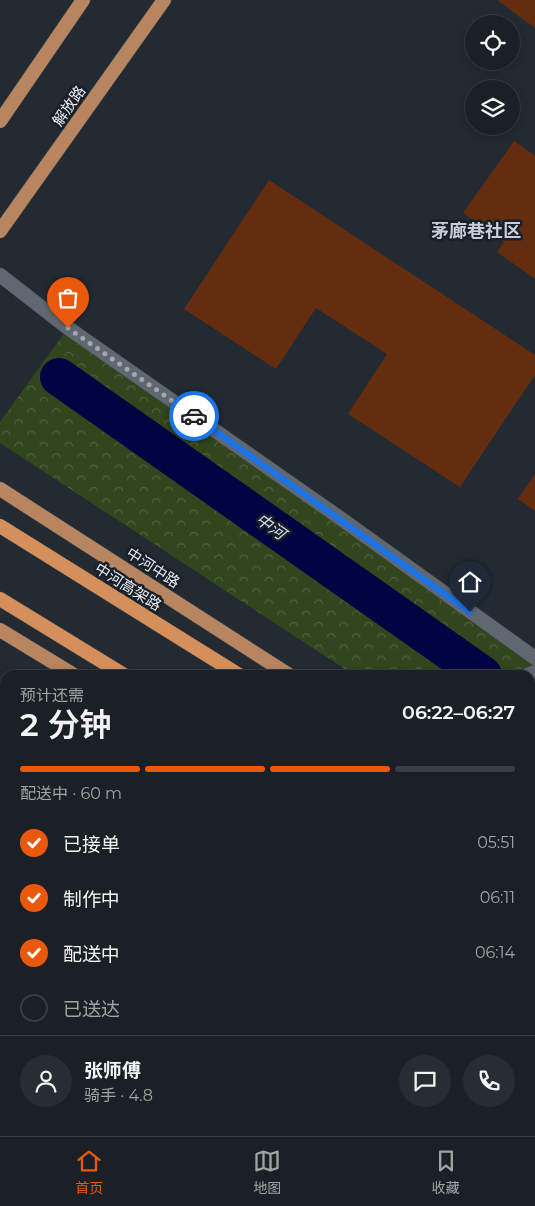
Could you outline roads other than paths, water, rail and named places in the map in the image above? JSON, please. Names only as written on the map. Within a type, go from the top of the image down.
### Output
[{"type":"highway","name":"中河高架路","points":[[0,526],[230,670]]},
{"type":"highway","points":[[0,599],[116,670]]},
{"type":"main road","points":[[0,121],[83,0]]},
{"type":"main road","name":"解放路","points":[[0,231],[164,0]]},
{"type":"main road","name":"中河中路","points":[[0,489],[281,670]]},
{"type":"main road","points":[[0,630],[66,670]]},
{"type":"street","points":[[0,275],[68,328],[340,518],[535,658]]},
{"type":"waterway","name":"中河","points":[[59,377],[476,670]]},
{"type":"district","name":"茅廊巷社区","points":[[476,231]]}]
